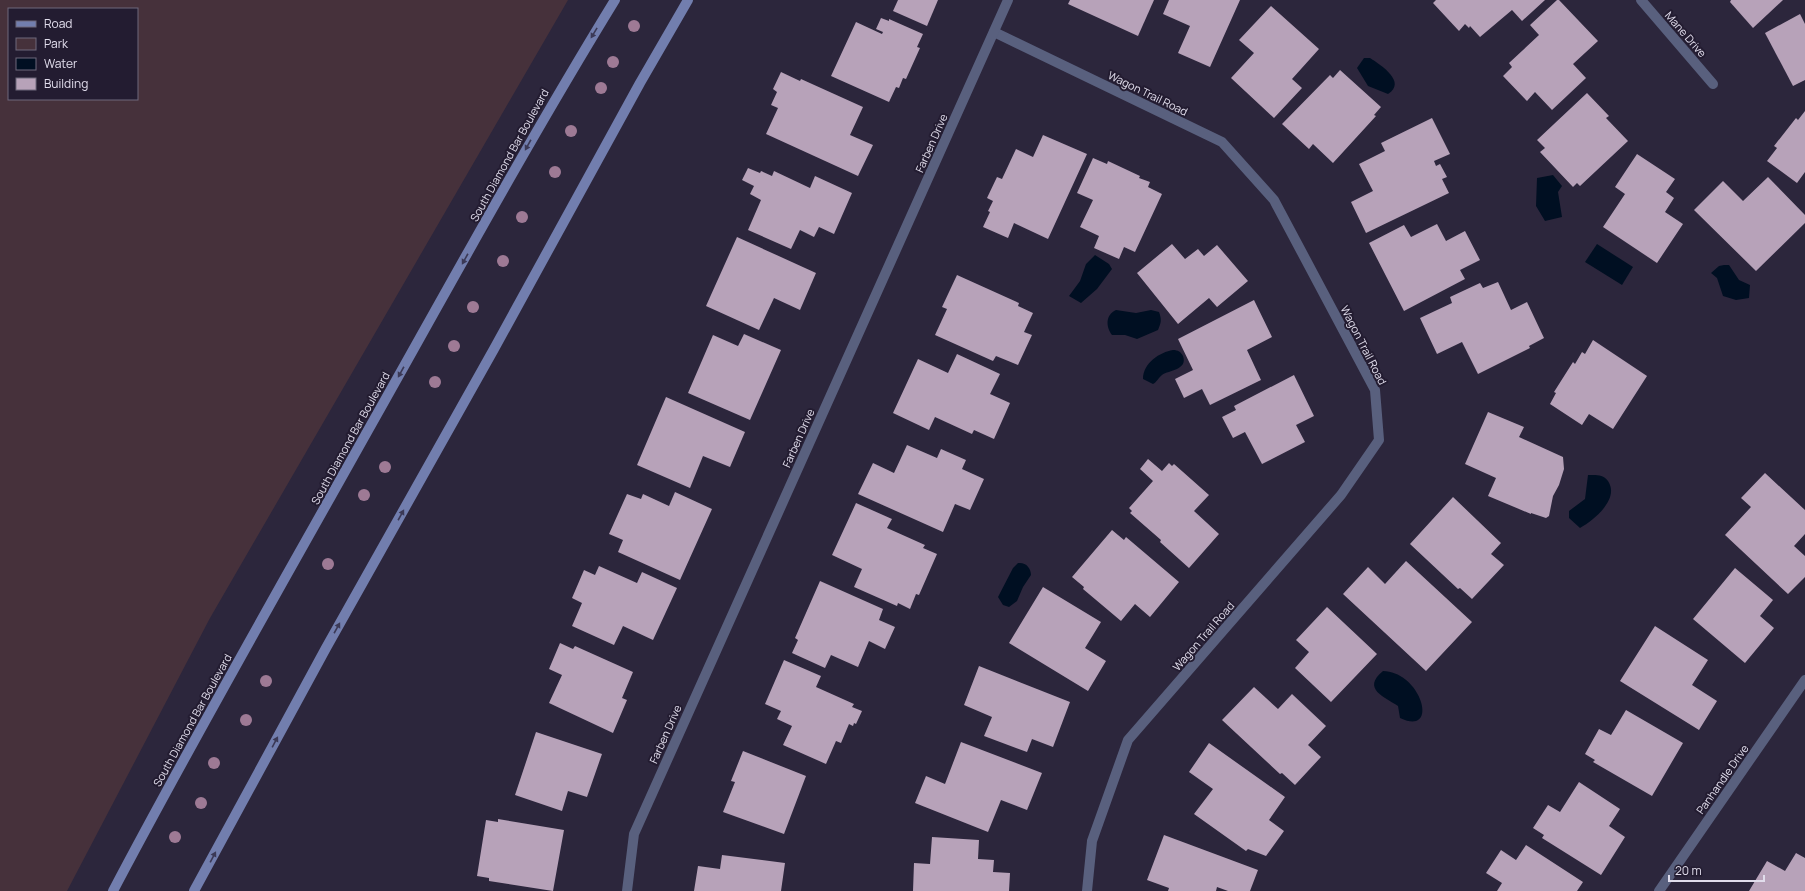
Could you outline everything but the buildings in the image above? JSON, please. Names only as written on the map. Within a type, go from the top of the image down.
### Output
[{"type":"main road","name":"South Diamond Bar Boulevard","points":[[114,891],[170,784],[558,92],[615,0]]},
{"type":"main road","points":[[194,891],[326,648],[498,342],[640,83],[688,0]]},
{"type":"street","name":"Farben Drive","points":[[627,891],[634,834],[1008,0]]},
{"type":"street","name":"Mane Drive","points":[[1641,0],[1713,84]]},
{"type":"street","name":"Wagon Trail Road","points":[[994,32],[1222,142],[1274,200],[1375,390],[1379,440],[1345,489],[1128,740],[1092,841],[1087,891]]},
{"type":"street","name":"Panhandle Drive","points":[[1660,891],[1805,680]]},
{"type":"green space","points":[[0,0],[568,0],[210,618],[67,891],[0,891]]},
{"type":"water","points":[[1364,58],[1370,58],[1386,69],[1394,79],[1395,84],[1393,89],[1388,94],[1368,86],[1357,68]]},
{"type":"water","points":[[1553,175],[1562,186],[1558,192],[1562,217],[1545,221],[1536,206],[1537,178]]},
{"type":"water","points":[[1597,244],[1633,267],[1622,285],[1585,262]]},
{"type":"water","points":[[1095,255],[1109,264],[1112,269],[1097,289],[1081,303],[1069,296],[1080,281],[1086,264]]},
{"type":"water","points":[[1729,265],[1739,280],[1750,285],[1749,298],[1736,300],[1723,296],[1717,278],[1711,273],[1719,266]]},
{"type":"water","points":[[1116,310],[1136,313],[1151,310],[1159,312],[1161,321],[1158,330],[1137,339],[1125,335],[1112,335],[1108,325],[1108,318],[1112,312]]},
{"type":"water","points":[[1173,350],[1181,353],[1183,356],[1184,361],[1180,367],[1165,373],[1153,384],[1143,379],[1146,368],[1153,359],[1163,353]]},
{"type":"water","points":[[1588,475],[1599,475],[1604,477],[1608,481],[1611,488],[1611,495],[1604,508],[1592,520],[1580,528],[1569,518],[1569,511],[1585,499]]},
{"type":"water","points":[[1018,563],[1023,563],[1028,566],[1031,575],[1023,587],[1017,601],[1009,607],[1003,605],[998,597],[1013,568]]},
{"type":"water","points":[[1383,671],[1397,674],[1408,681],[1416,691],[1421,702],[1422,712],[1420,719],[1412,721],[1400,718],[1398,706],[1377,692],[1374,683]]}]
